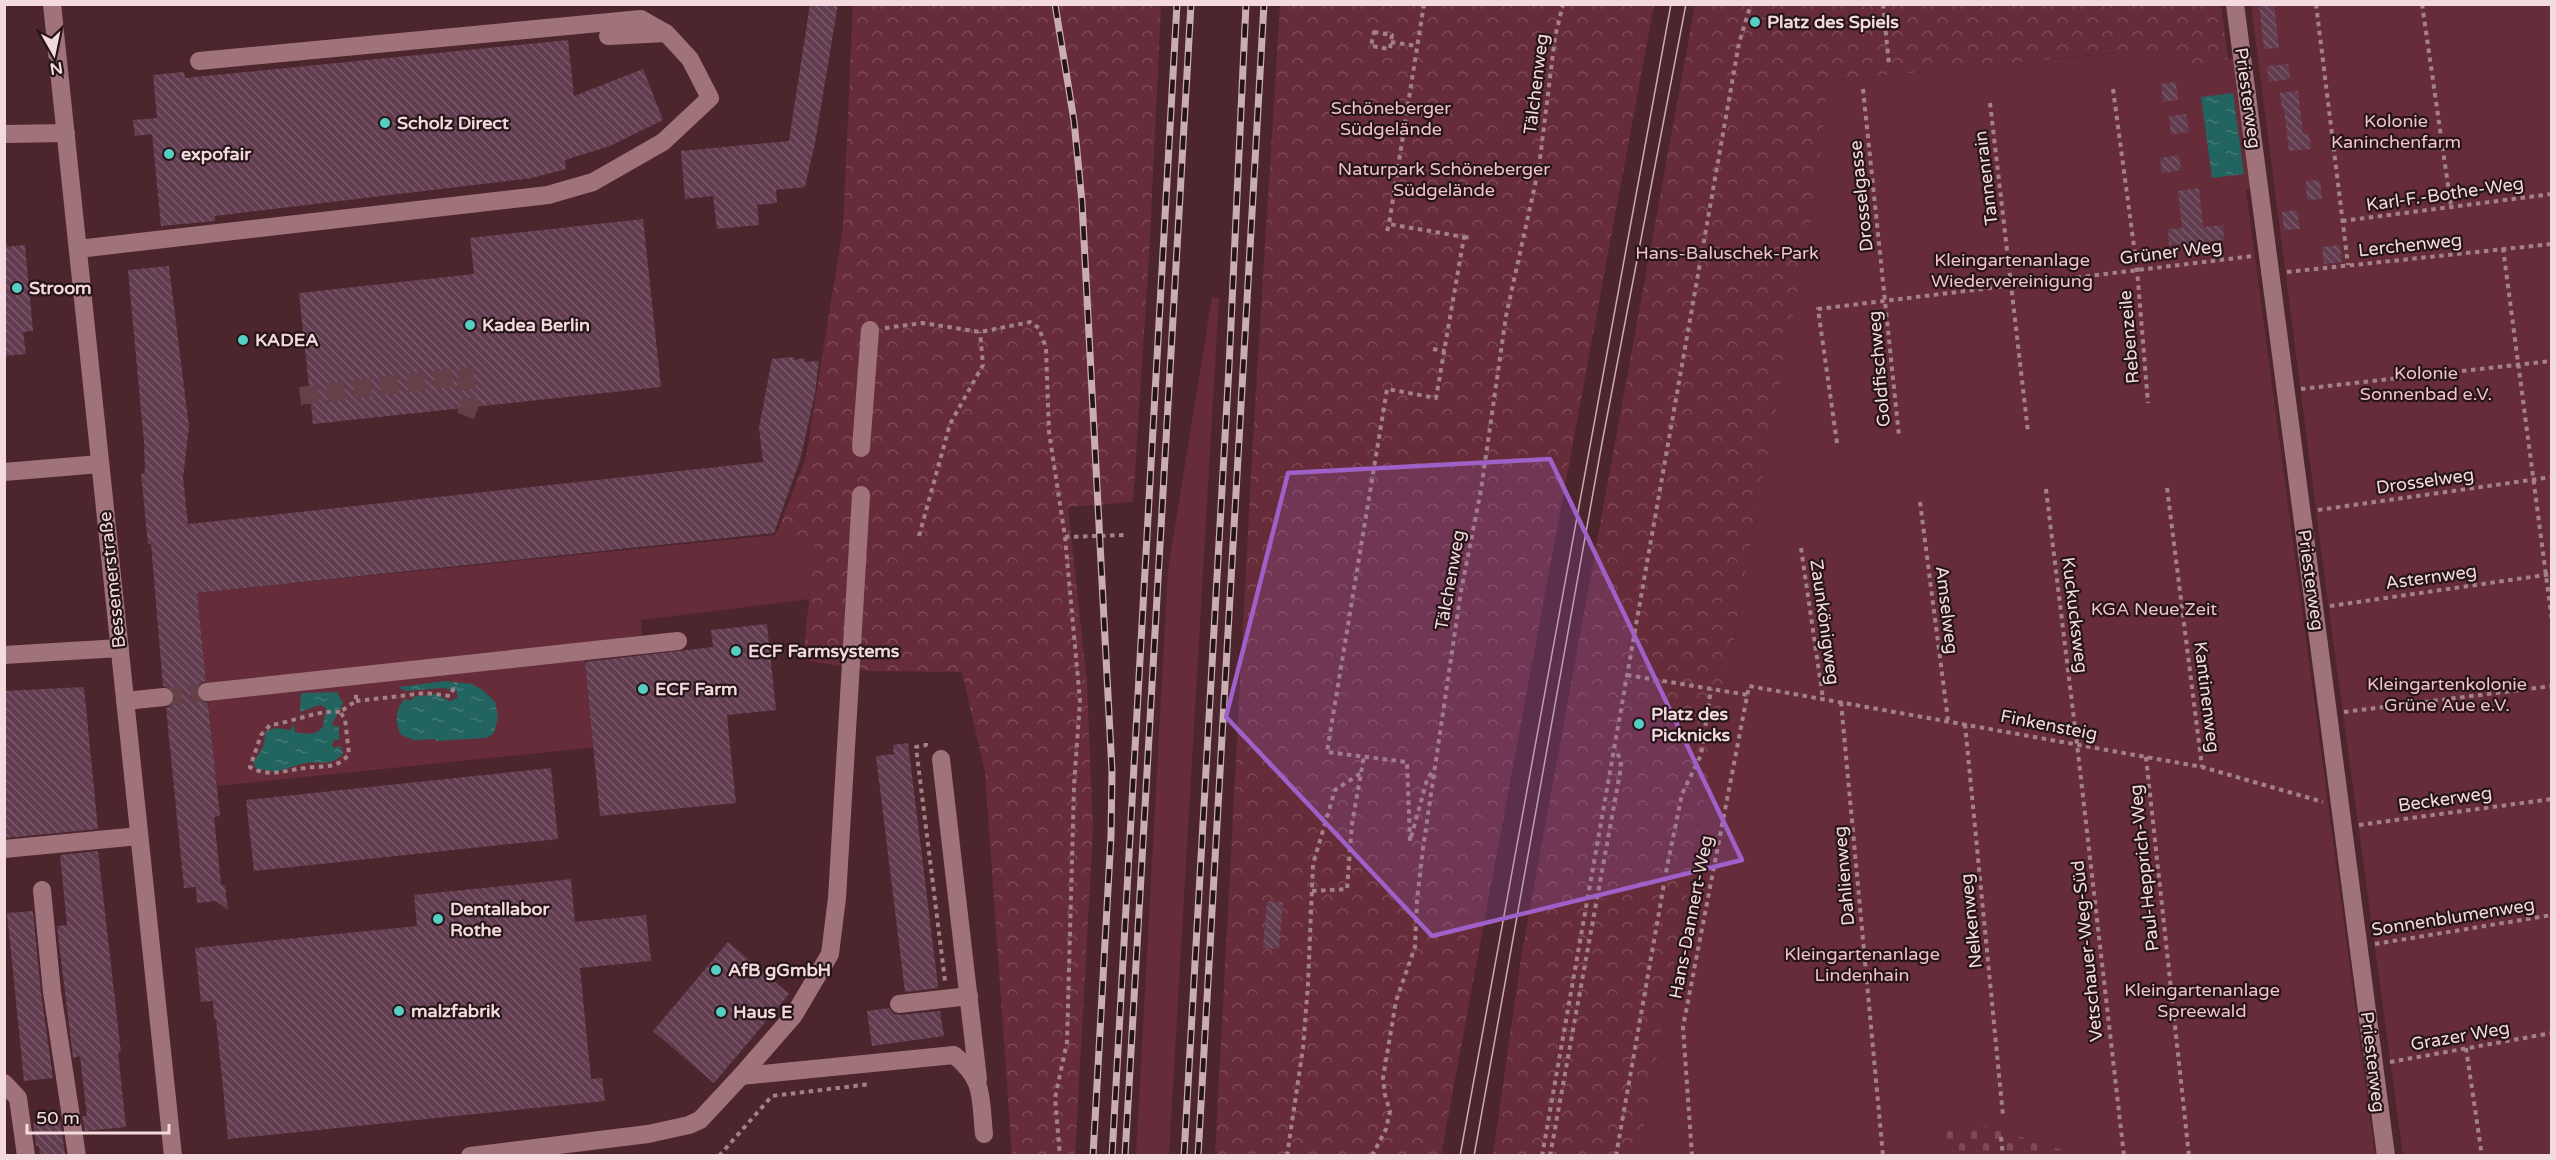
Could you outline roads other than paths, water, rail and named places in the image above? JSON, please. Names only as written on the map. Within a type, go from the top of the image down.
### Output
[{"type":"street","name":"Bessemerstraße","points":[[52,4],[173,1155]]},
{"type":"street","name":"Priesterweg","points":[[2235,4],[2385,1155]]},
{"type":"street","points":[[78,249],[548,195],[593,182],[663,142],[710,98],[690,59],[666,33],[641,19],[199,61]]},
{"type":"street","points":[[608,36],[666,33]]},
{"type":"street","points":[[4,134],[66,133]]},
{"type":"street","points":[[861,448],[870,330]]},
{"type":"street","points":[[4,472],[100,464]]},
{"type":"street","points":[[470,1155],[648,1134],[689,1125],[700,1120],[795,1015],[830,954],[837,898],[861,495]]},
{"type":"street","points":[[207,692],[678,641]]},
{"type":"street","points":[[4,655],[120,648]]},
{"type":"street","points":[[125,701],[164,697]]},
{"type":"street","points":[[941,759],[984,1134]]},
{"type":"street","points":[[4,849],[139,836]]},
{"type":"street","points":[[42,890],[52,992],[77,1155]]},
{"type":"street","points":[[899,1004],[969,996]]},
{"type":"street","points":[[741,1076],[954,1055],[971,1069],[979,1087]]},
{"type":"street","points":[[4,1083],[18,1098],[26,1155]]},
{"type":"water","points":[[2233,93],[2244,174],[2212,178],[2201,97]]},
{"type":"water","points":[[445,681],[472,684],[484,691],[495,702],[498,717],[494,733],[486,738],[436,741],[436,739],[414,740],[401,735],[397,716],[399,707],[405,699],[411,701],[413,697],[435,694],[450,701],[457,698],[457,692],[444,688],[405,691],[399,687]]},
{"type":"water","points":[[337,692],[343,703],[332,724],[339,726],[339,740],[334,740],[332,745],[334,748],[340,746],[343,753],[339,757],[331,762],[303,764],[274,772],[259,770],[254,766],[254,761],[263,747],[266,731],[276,728],[290,730],[294,724],[295,732],[310,734],[323,727],[326,708],[320,705],[300,712],[301,693]]},
{"type":"tunnel","points":[[300,396],[465,376],[469,407],[465,417]]},
{"type":"tunnel","points":[[164,697],[207,692]]},
{"type":"tram line","points":[[1460,1156],[1671,4]]},
{"type":"tram line","points":[[1474,1156],[1602,443],[1686,4]]},
{"type":"railway","points":[[1055,4],[1074,121],[1082,202],[1112,771],[1111,836],[1093,1156]]},
{"type":"railway","points":[[1112,1156],[1177,4]]},
{"type":"railway","points":[[1125,1156],[1191,4]]},
{"type":"railway","points":[[1184,1156],[1229,367],[1246,4]]},
{"type":"railway","points":[[1198,1156],[1264,4]]},
{"type":"place","name":"Platz des Spiels","points":[[1755,22]]},
{"type":"place","name":"Scholz Direct","points":[[385,123]]},
{"type":"place","name":"expofair","points":[[169,154]]},
{"type":"place","name":"Stroom","points":[[17,288]]},
{"type":"place","name":"Kadea Berlin","points":[[470,325]]},
{"type":"place","name":"KADEA","points":[[243,340]]},
{"type":"place","name":"ECF Farmsystems","points":[[736,651]]},
{"type":"place","name":"ECF Farm","points":[[643,689]]},
{"type":"place","name":"Platz des Picknicks","points":[[1639,724]]},
{"type":"place","name":"Dentallabor Rothe","points":[[438,919]]},
{"type":"place","name":"AfB gGmbH","points":[[716,970]]},
{"type":"place","name":"malzfabrik","points":[[399,1011]]},
{"type":"place","name":"Haus E","points":[[721,1012]]},
{"type":"park label","name":"Schöneberger Südgelände","points":[[1391,118]]},
{"type":"park label","name":"Kolonie Kaninchenfarm","points":[[2396,131]]},
{"type":"park label","name":"Naturpark Schöneberger Südgelände","points":[[1444,180]]},
{"type":"park label","name":"Hans-Baluschek-Park","points":[[1727,253]]},
{"type":"park label","name":"Kleingartenanlage Wiedervereinigung","points":[[2012,270]]},
{"type":"park label","name":"Kolonie Sonnenbad e.V.","points":[[2426,383]]},
{"type":"park label","name":"KGA Neue Zeit","points":[[2154,609]]},
{"type":"park label","name":"Kleingartenkolonie Grüne Aue e.V.","points":[[2447,694]]},
{"type":"park label","name":"Kleingartenanlage Lindenhain","points":[[1862,964]]},
{"type":"park label","name":"Kleingartenanlage Spreewald","points":[[2202,1000]]}]
